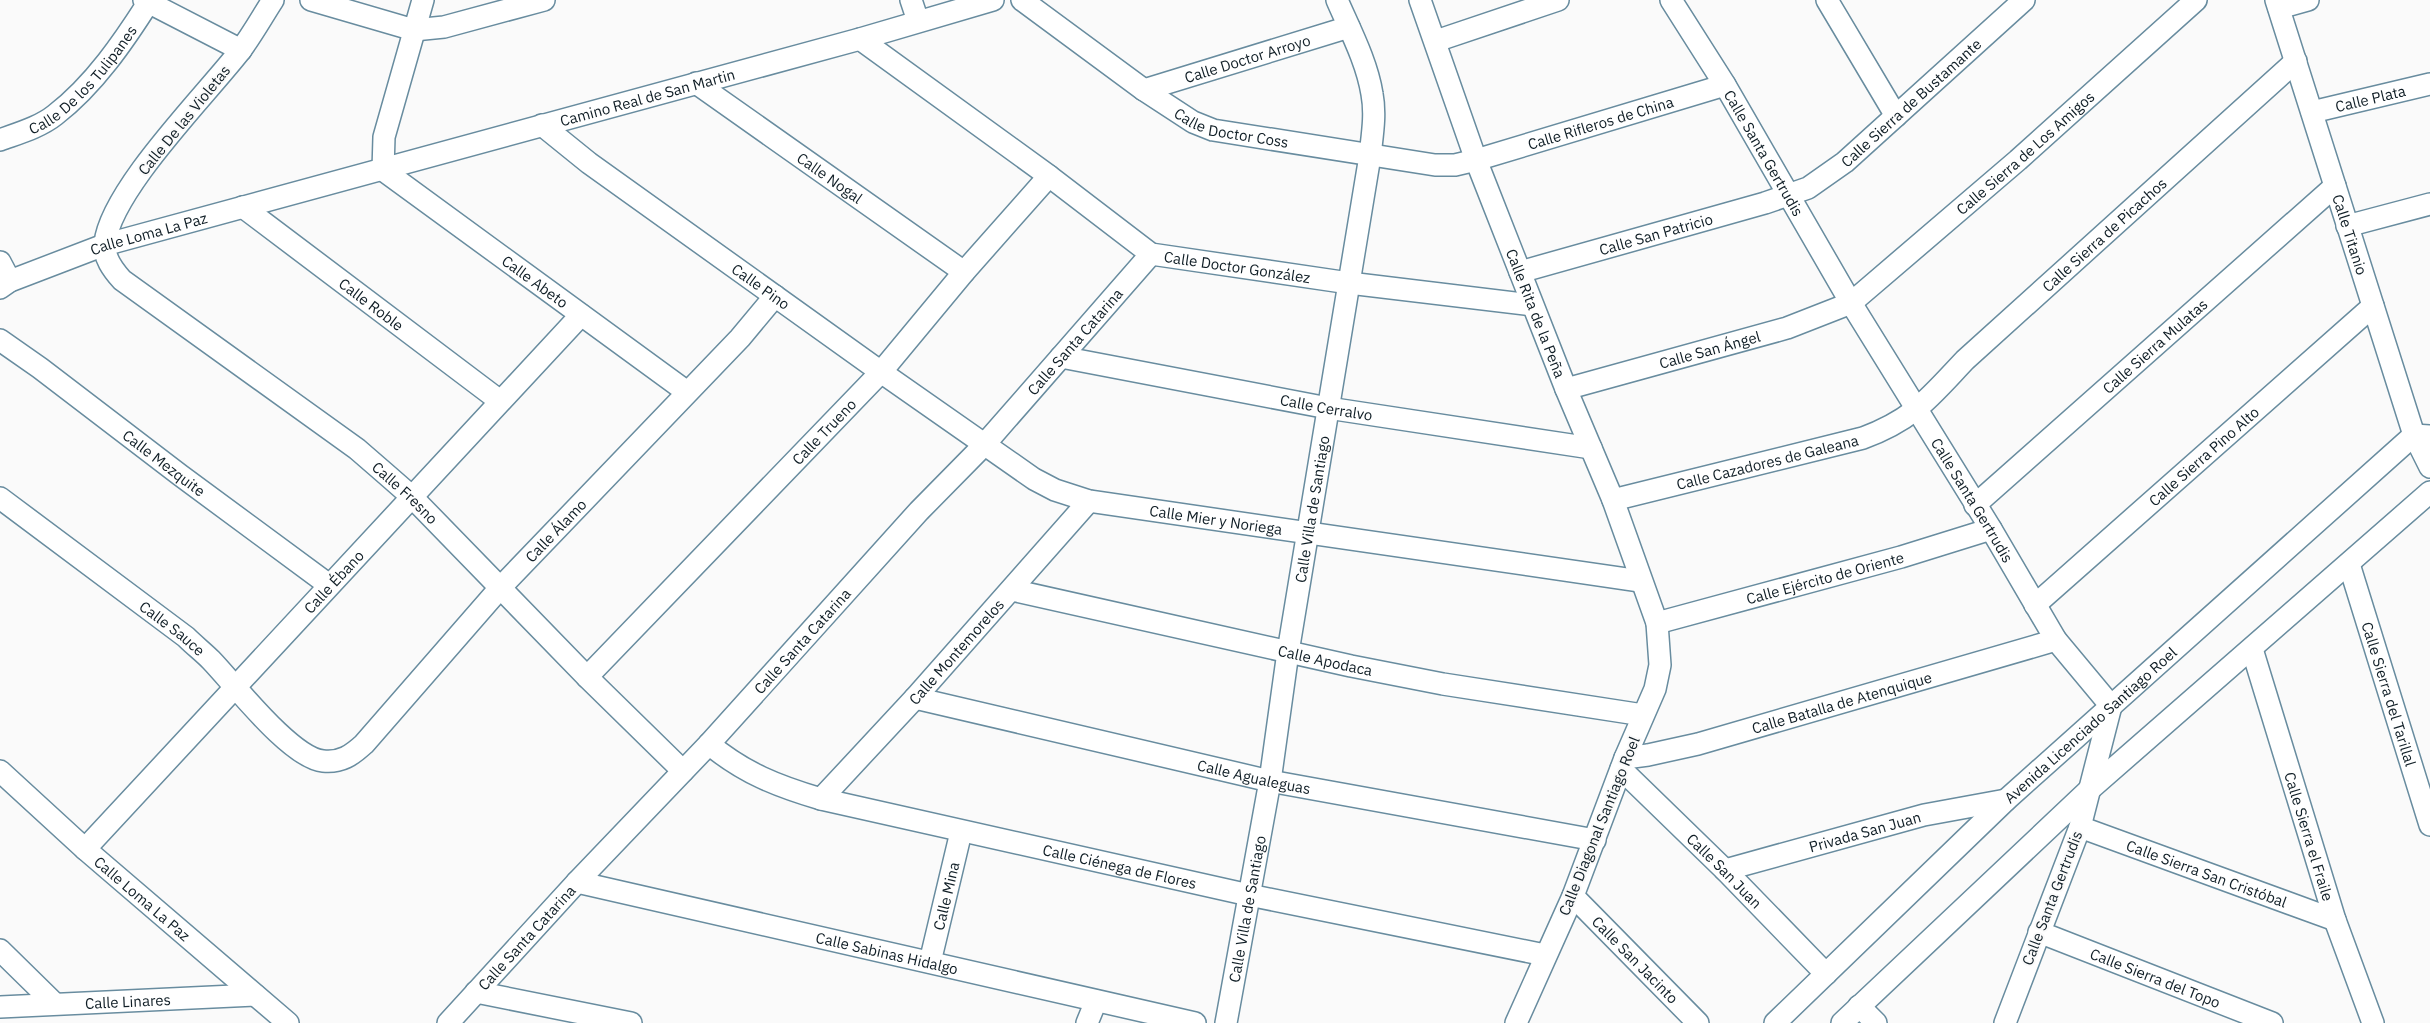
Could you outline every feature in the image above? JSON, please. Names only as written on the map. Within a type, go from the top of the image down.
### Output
[{"type":"street","name":"Calle De las Violetas","points":[[104,245],[108,226],[140,173],[241,50],[273,0]]},
{"type":"street","points":[[311,0],[414,30],[444,26],[544,0]]},
{"type":"street","points":[[383,170],[384,136],[423,0]]},
{"type":"street","points":[[911,0],[918,21]]},
{"type":"street","name":"Camino Real de San Martin","points":[[302,192],[860,39],[993,0]]},
{"type":"street","name":"Calle Doctor Coss","points":[[1022,0],[1144,90],[1192,122],[1213,130],[1435,165],[1455,165],[1476,160]]},
{"type":"street","name":"Calle Villa de Santiago","points":[[1226,1023],[1270,781],[1288,652],[1370,156],[1374,117],[1372,94],[1366,69],[1337,0]]},
{"type":"street","name":"Calle Rita de la Peña","points":[[1420,0],[1436,41],[1476,160],[1566,390],[1613,500],[1640,582],[1657,623]]},
{"type":"street","points":[[1436,41],[1558,0]]},
{"type":"street","name":"Calle Santa Gertrudis","points":[[1671,0],[1725,85],[1851,303],[1991,529],[2056,640],[2110,706],[2080,827],[2004,1023]]},
{"type":"street","points":[[1827,0],[1896,116]]},
{"type":"street","name":"Calle Sierra de Bustamante","points":[[1790,195],[1808,188],[1826,177],[2024,0]]},
{"type":"street","name":"Calle Sierra de Los Amigos","points":[[1851,303],[2011,166],[2196,0]]},
{"type":"street","points":[[2278,4],[2308,0]]},
{"type":"street","points":[[148,1],[241,50]]},
{"type":"street","name":"Calle De los Tulipanes","points":[[0,140],[30,129],[54,116],[78,95],[104,66],[148,1]]},
{"type":"street","name":"Calle Titanio","points":[[2278,4],[2373,306],[2422,436],[2430,467]]},
{"type":"street","name":"Calle Doctor Arroyo","points":[[1144,90],[1349,28]]},
{"type":"street","name":"Calle Doctor González","points":[[860,39],[1049,176],[1151,254],[1349,283],[1532,305]]},
{"type":"street","name":"Calle Sierra de Picachos","points":[[1917,411],[1966,360],[2296,61]]},
{"type":"street","name":"Calle Nogal","points":[[696,83],[964,272]]},
{"type":"street","name":"Calle Plata","points":[[2312,112],[2430,84]]},
{"type":"street","name":"Calle Rifleros de China","points":[[1476,160],[1725,85]]},
{"type":"street","name":"Calle Pino","points":[[542,125],[589,163],[984,445]]},
{"type":"street","name":"Calle Abeto","points":[[383,170],[687,392]]},
{"type":"street","name":"Calle Trueno","points":[[586,677],[881,372],[964,272],[1049,176]]},
{"type":"street","name":"Calle Sierra Mulatas","points":[[1975,505],[2335,186]]},
{"type":"street","name":"Calle Loma La Paz","points":[[5,284],[104,245],[302,192]]},
{"type":"street","name":"Calle San Patricio","points":[[1520,272],[1790,195]]},
{"type":"street","points":[[2347,226],[2430,204]]},
{"type":"street","name":"Calle Roble","points":[[243,207],[500,401]]},
{"type":"street","name":"Calle Fresno","points":[[104,245],[112,269],[122,280],[356,449],[411,496],[586,677],[683,771]]},
{"type":"street","name":"Calle Santa Catarina","points":[[448,1023],[577,882],[709,744],[919,511],[984,445],[1151,254]]},
{"type":"street","points":[[0,262],[5,284]]},
{"type":"street","name":"Calle Álamo","points":[[337,761],[352,755],[364,744],[500,588],[740,338],[775,296]]},
{"type":"street","name":"Calle San Ángel","points":[[1566,390],[1787,328],[1851,303]]},
{"type":"street","name":"Calle Sierra Pino Alto","points":[[2035,605],[2373,306]]},
{"type":"street","name":"Calle Ébano","points":[[85,849],[581,315]]},
{"type":"street","name":"Calle Mezquite","points":[[0,340],[40,368],[180,476],[329,585]]},
{"type":"street","name":"Calle Cerralvo","points":[[1062,357],[1328,408],[1592,448]]},
{"type":"street","name":"Calle Cazadores de Galeana","points":[[1613,500],[1863,438],[1898,424],[1917,411]]},
{"type":"street","name":"Avenida Licenciado Santiago Roel","points":[[1775,1023],[2006,800],[2110,706],[2422,436]]},
{"type":"street","name":"Calle Mier y Noriega","points":[[984,445],[1055,490],[1089,501],[1640,582]]},
{"type":"street","points":[[1842,1023],[2089,790],[2430,492]]},
{"type":"street","name":"Calle Sauce","points":[[0,498],[186,637],[288,741],[310,758],[322,761],[337,761]]},
{"type":"street","name":"Calle Montemorelos","points":[[821,799],[915,698],[1089,501]]},
{"type":"street","name":"Calle Ejército de Oriente","points":[[1657,623],[1901,557],[1991,529]]},
{"type":"street","name":"Calle Sierra del Tarillal","points":[[2349,564],[2430,825]]},
{"type":"street","name":"Calle Apodaca","points":[[1012,590],[1288,652],[1443,684],[1643,715]]},
{"type":"street","name":"Calle Diagonal Santiago Roel","points":[[1517,1022],[1545,955],[1573,896],[1623,764],[1655,689],[1660,665],[1657,623]]},
{"type":"street","name":"Calle Batalla de Atenquique","points":[[1623,764],[2056,640]]},
{"type":"street","name":"Calle Sierra el Fraile","points":[[2252,649],[2335,920],[2373,1023]]},
{"type":"street","name":"Calle Agualeguas","points":[[915,698],[1270,781],[1595,840]]},
{"type":"street","name":"Calle Ciénega de Flores","points":[[709,744],[727,759],[769,782],[821,799],[961,832],[1249,895],[1545,955]]},
{"type":"street","name":"Calle San Juan","points":[[1623,764],[1826,974]]},
{"type":"street","name":"Calle Loma La Paz","points":[[0,771],[85,849],[288,1023]]},
{"type":"street","name":"Privada San Juan","points":[[1725,870],[1924,815],[2006,800]]},
{"type":"street","name":"Calle Sierra San Cristóbal","points":[[2080,827],[2335,920]]},
{"type":"street","name":"Calle Mina","points":[[930,962],[961,832]]},
{"type":"street","name":"Calle Sabinas Hidalgo","points":[[577,882],[1195,1023]]},
{"type":"street","name":"Calle San Jacinto","points":[[1573,896],[1698,1023]]},
{"type":"street","name":"Calle Sierra del Topo","points":[[2039,932],[2272,1023]]},
{"type":"street","points":[[0,950],[54,1004]]},
{"type":"street","points":[[476,992],[631,1023]]},
{"type":"street","name":"Calle Linares","points":[[0,1006],[254,995]]},
{"type":"street","points":[[1087,1023],[1096,1001]]},
{"type":"street","points":[[1859,1006],[1876,1023]]}]
